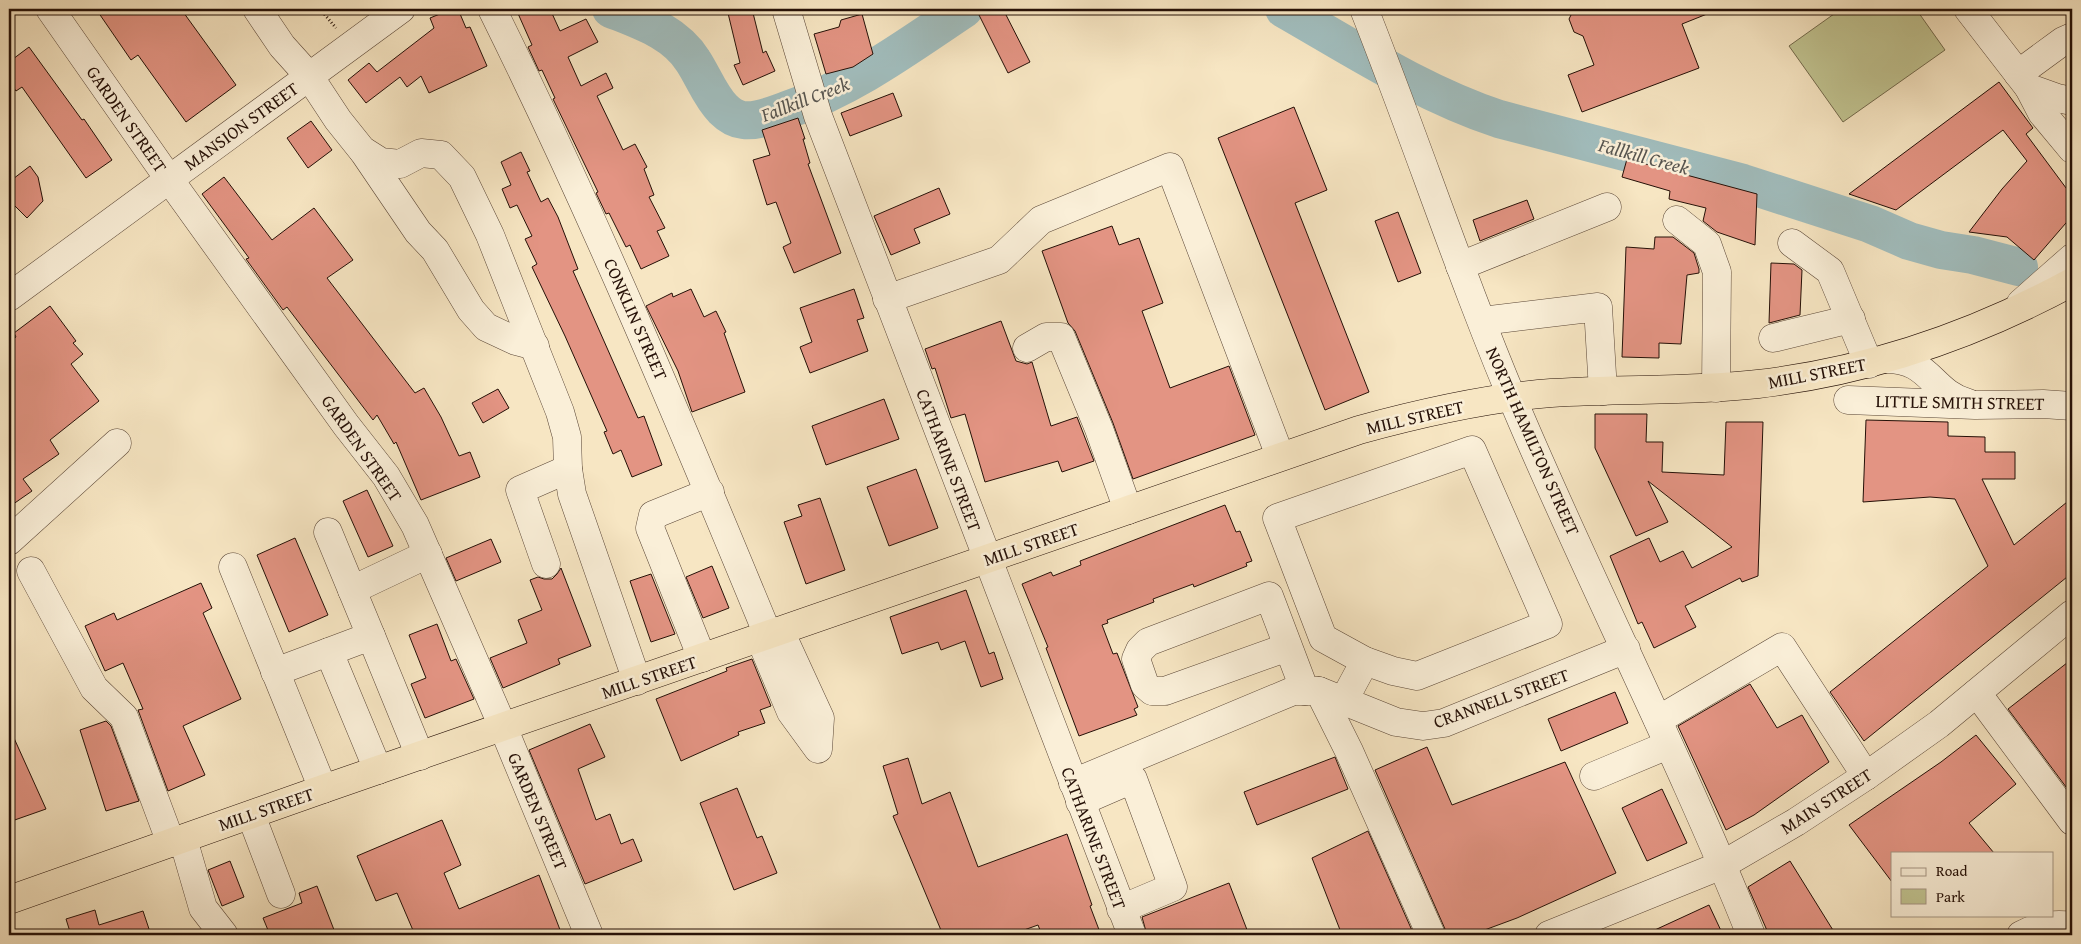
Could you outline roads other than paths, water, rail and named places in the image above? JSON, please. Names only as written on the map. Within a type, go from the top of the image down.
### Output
[{"type":"highway","name":"MILL STREET","points":[[9,900],[1280,456],[1392,421],[1439,410],[1512,398],[1603,391],[1716,388],[1796,379],[1878,362],[1941,342],[2010,313],[2072,282]]},
{"type":"street","name":"GARDEN STREET","points":[[50,9],[169,179],[346,425],[386,476],[415,525],[589,935]]},
{"type":"street","points":[[257,9],[282,46],[309,76],[418,232],[435,250],[471,310],[486,328],[516,341],[535,346]]},
{"type":"street","name":"MANSION STREET","points":[[9,297],[401,9]]},
{"type":"street","name":"CONKLIN STREET","points":[[492,9],[537,100],[610,260],[770,635]]},
{"type":"street","name":"CATHARINE STREET","points":[[786,9],[818,116],[1132,935]]},
{"type":"street","name":"NORTH HAMILTON STREET","points":[[1364,9],[1460,266],[1512,398],[1658,720],[1751,935]]},
{"type":"street","points":[[1968,9],[2023,81],[2042,114],[2072,149]]},
{"type":"street","points":[[2023,81],[2063,41],[2072,37]]},
{"type":"street","points":[[2023,81],[2057,98],[2072,102]]},
{"type":"street","points":[[2023,81],[2072,120]]},
{"type":"street","points":[[362,150],[381,162],[400,164],[421,153],[442,155],[462,177],[490,235],[560,412],[567,437],[568,469],[572,494],[637,681]]},
{"type":"street","points":[[887,299],[999,260],[1041,220],[1170,167],[1280,456]]},
{"type":"street","points":[[1460,266],[1607,206]]},
{"type":"street","points":[[1677,220],[1707,244],[1717,272],[1716,388]]},
{"type":"street","points":[[1792,244],[1830,271],[1851,319],[1878,362],[1907,361],[1917,366],[1947,394],[1974,405]]},
{"type":"street","points":[[2010,313],[2072,258]]},
{"type":"street","points":[[1482,321],[1598,307],[1603,391]]},
{"type":"street","points":[[1773,338],[1851,319]]},
{"type":"street","points":[[1027,348],[1046,337],[1061,337],[1099,428],[1128,510]]},
{"type":"street","name":"LITTLE SMITH STREET","points":[[1848,400],[1974,405],[2043,404],[2072,406]]},
{"type":"street","points":[[9,541],[117,443]]},
{"type":"street","points":[[1472,450],[1548,624],[1417,676],[1393,671],[1365,661],[1322,638],[1277,518],[1472,450]]},
{"type":"street","points":[[546,564],[520,490],[568,469]]},
{"type":"street","points":[[702,658],[650,528],[654,515],[710,492]]},
{"type":"street","points":[[328,532],[420,756]]},
{"type":"street","points":[[352,590],[428,554]]},
{"type":"street","points":[[233,567],[323,789]]},
{"type":"street","points":[[31,571],[94,688],[124,717],[177,841],[203,908],[224,935]]},
{"type":"street","points":[[1288,647],[1165,691],[1152,691],[1145,685],[1136,659],[1140,650],[1148,642],[1269,596],[1288,647],[1312,691],[1349,751],[1431,935]]},
{"type":"street","name":"MAIN STREET","points":[[1549,935],[1722,865],[1796,822],[1866,776],[1939,724],[2072,614]]},
{"type":"street","points":[[275,672],[371,636]]},
{"type":"street","points":[[1658,720],[1782,647],[1866,776]]},
{"type":"street","name":"CRANNELL STREET","points":[[1312,691],[1344,700],[1396,722],[1423,726],[1444,723],[1626,649]]},
{"type":"street","points":[[329,652],[378,770]]},
{"type":"street","points":[[1344,700],[1365,661]]},
{"type":"street","points":[[1077,793],[1293,691],[1312,691]]},
{"type":"street","points":[[1978,693],[2072,821]]},
{"type":"street","points":[[1594,776],[1668,745]]},
{"type":"street","points":[[1077,793],[1133,779],[1173,886],[1121,909]]},
{"type":"street","points":[[251,815],[281,894]]},
{"type":"street","points":[[2021,935],[2034,928],[2058,923],[2072,926]]},
{"type":"waterway","name":"Fallkill Creek","points":[[611,9],[634,18],[677,42],[693,61],[718,104],[734,117],[748,120],[776,114],[834,90],[879,66],[964,9]]},
{"type":"waterway","name":"Fallkill Creek","points":[[1284,9],[1362,55],[1415,83],[1499,119],[1743,183],[1870,224],[1909,241],[2019,267]]}]
